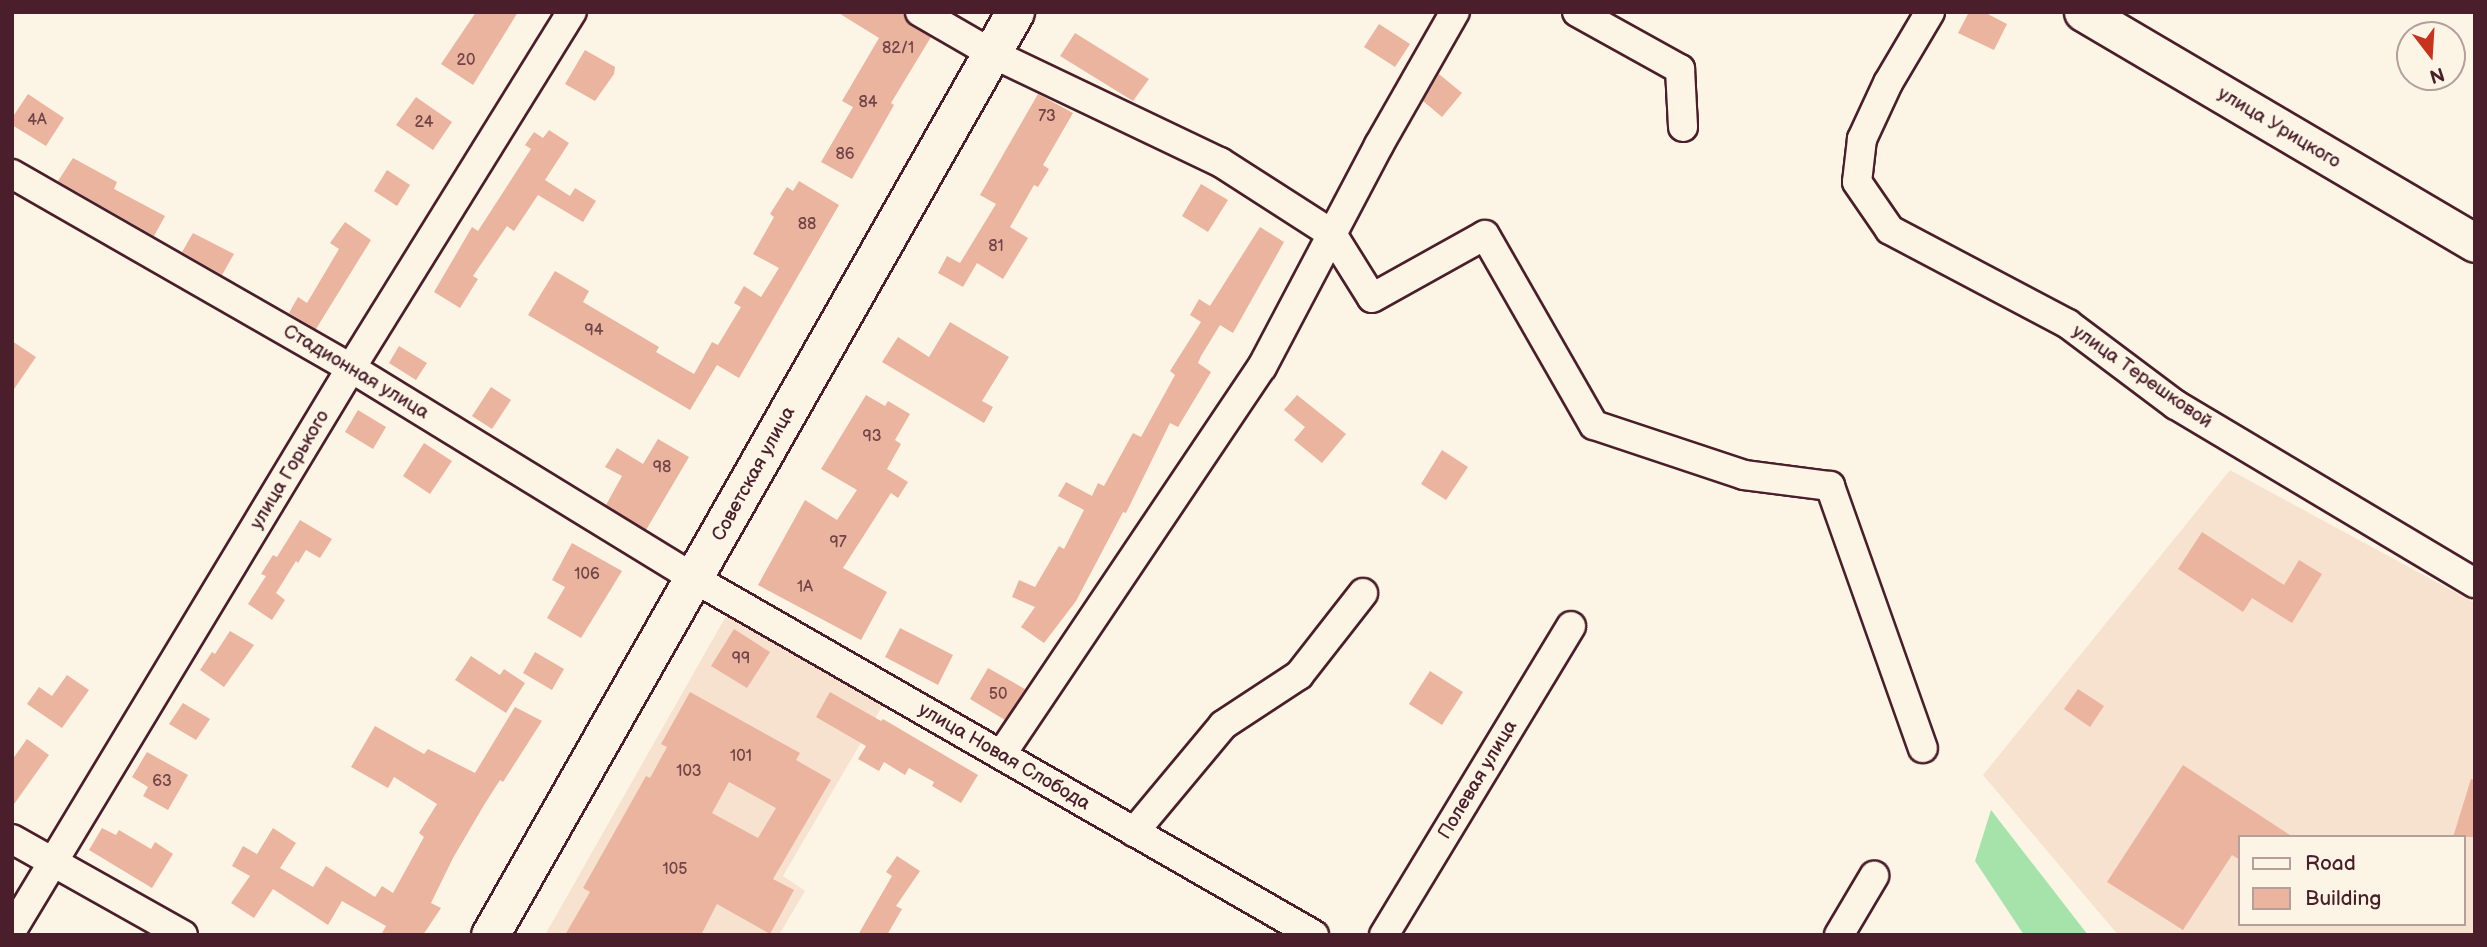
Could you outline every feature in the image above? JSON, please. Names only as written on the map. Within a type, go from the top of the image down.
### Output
[{"type":"main road","name":"Советская улица","points":[[490,935],[695,579],[1015,12]]},
{"type":"main road","name":"улица Урицкого","points":[[2083,12],[2475,243]]},
{"type":"street","name":"улица Горького","points":[[12,930],[351,368],[572,12]]},
{"type":"street","points":[[920,12],[991,53],[1220,162],[1332,234],[1372,298],[1485,235],[1594,425],[1744,475],[1830,486],[1923,748]]},
{"type":"street","points":[[1001,755],[1262,367],[1378,145],[1455,12]]},
{"type":"street","points":[[1577,12],[1680,69],[1683,127]]},
{"type":"street","name":"улица Терешковой","points":[[1930,12],[1888,83],[1862,139],[1857,182],[1890,230],[2068,324],[2176,405],[2475,583]]},
{"type":"street","name":"Стадионная улица","points":[[12,174],[351,368],[695,579]]},
{"type":"street","name":"улица Новая Слобода","points":[[695,579],[1314,935]]},
{"type":"street","points":[[1134,832],[1223,725],[1299,674],[1363,593]]},
{"type":"street","name":"Полевая улица","points":[[1384,935],[1571,626]]},
{"type":"street","points":[[12,839],[183,935]]},
{"type":"street","points":[[1839,935],[1874,876]]},
{"type":"shaded area","points":[[2230,470],[2475,603],[2475,935],[2118,935],[1983,775]]},
{"type":"shaded area","points":[[730,609],[883,705],[783,876],[805,891],[779,935],[545,935]]},
{"type":"green space","points":[[1991,810],[2088,935],[2024,935],[1975,861]]},
{"type":"building","points":[[476,12],[518,12],[473,85],[441,64]]},
{"type":"building","points":[[837,12],[903,12],[911,26],[931,37],[891,103],[894,105],[852,179],[821,162],[853,107],[842,101],[879,38]]},
{"type":"building","points":[[1969,12],[1984,12],[2007,24],[1994,50],[1958,33]]},
{"type":"building","points":[[1379,24],[1410,44],[1395,67],[1364,47]]},
{"type":"building","points":[[1075,33],[1149,79],[1133,101],[1060,56]]},
{"type":"building","points":[[585,50],[615,67],[614,74],[595,101],[565,84]]},
{"type":"building","points":[[1439,74],[1462,93],[1442,117],[1423,101]]},
{"type":"building","points":[[28,94],[64,118],[46,146],[12,125],[12,118]]},
{"type":"building","points":[[1038,94],[1073,113],[1043,165],[1049,169],[1038,187],[1034,185],[1010,227],[1028,238],[1003,279],[977,263],[963,287],[938,273],[947,256],[960,263],[996,204],[980,195]]},
{"type":"building","points":[[416,97],[452,122],[433,150],[396,125]]},
{"type":"building","points":[[549,130],[569,143],[545,180],[570,196],[575,188],[596,201],[583,222],[538,195],[514,231],[507,226],[473,276],[478,279],[460,308],[434,292],[472,227],[478,231],[531,149],[525,145],[534,132],[543,138]]},
{"type":"building","points":[[73,158],[117,182],[114,189],[165,216],[154,236],[58,181]]},
{"type":"building","points":[[387,170],[410,185],[397,206],[374,191]]},
{"type":"building","points":[[799,181],[839,205],[739,378],[717,365],[690,410],[528,315],[555,271],[589,291],[583,302],[659,347],[656,352],[694,374],[712,342],[718,345],[741,307],[734,303],[744,286],[761,297],[779,268],[753,254],[774,217],[770,214],[787,187],[793,191]]},
{"type":"building","points":[[1201,184],[1228,200],[1208,232],[1182,216]]},
{"type":"building","points":[[345,222],[371,240],[316,329],[289,313],[298,297],[307,303],[339,249],[330,243]]},
{"type":"building","points":[[1260,227],[1284,242],[1233,333],[1220,325],[1201,356],[1198,363],[1211,372],[1178,427],[1170,423],[1126,513],[1123,512],[1076,601],[1044,643],[1021,627],[1035,607],[1012,597],[1019,580],[1035,587],[1059,546],[1064,549],[1084,510],[1058,496],[1066,482],[1092,496],[1098,483],[1104,486],[1133,433],[1141,437],[1175,375],[1170,371],[1201,322],[1190,315],[1199,299],[1210,306]]},
{"type":"building","points":[[193,233],[234,254],[222,275],[182,252]]},
{"type":"building","points":[[950,322],[1009,357],[982,401],[993,407],[984,423],[882,362],[898,337],[929,357]]},
{"type":"building","points":[[12,341],[36,357],[12,392]]},
{"type":"building","points":[[399,346],[427,363],[416,380],[389,363]]},
{"type":"building","points":[[491,387],[511,400],[492,429],[472,416]]},
{"type":"building","points":[[866,395],[885,406],[888,401],[910,414],[895,440],[901,444],[887,469],[908,482],[898,498],[891,493],[843,568],[887,592],[861,640],[758,585],[805,500],[837,520],[857,490],[821,469]]},
{"type":"building","points":[[1297,395],[1346,434],[1322,463],[1294,440],[1305,427],[1284,410]]},
{"type":"building","points":[[358,410],[386,427],[373,449],[345,432]]},
{"type":"building","points":[[658,439],[689,457],[646,530],[606,505],[622,476],[605,467],[617,448],[643,464]]},
{"type":"building","points":[[424,443],[452,461],[430,494],[403,476]]},
{"type":"building","points":[[1442,450],[1468,467],[1446,500],[1421,484]]},
{"type":"building","points":[[300,520],[332,539],[320,558],[306,550],[298,563],[296,561],[276,593],[285,600],[272,620],[248,604],[266,576],[261,574],[273,555],[277,557]]},
{"type":"building","points":[[2202,532],[2284,585],[2299,560],[2322,574],[2292,623],[2252,598],[2243,612],[2178,569]]},
{"type":"building","points":[[572,543],[622,571],[581,638],[547,618],[565,587],[552,580]]},
{"type":"building","points":[[900,628],[953,655],[938,685],[885,657]]},
{"type":"building","points":[[734,629],[770,652],[747,688],[711,666]]},
{"type":"building","points":[[230,631],[254,645],[224,687],[200,670],[212,652],[215,654]]},
{"type":"building","points":[[535,652],[564,669],[552,690],[523,673]]},
{"type":"building","points":[[471,656],[500,675],[504,669],[525,683],[506,713],[455,680]]},
{"type":"building","points":[[988,668],[1025,689],[1005,720],[970,699]]},
{"type":"building","points":[[1430,671],[1463,692],[1442,725],[1409,704]]},
{"type":"building","points":[[67,675],[89,690],[62,728],[27,704],[39,687],[52,696]]},
{"type":"building","points":[[2078,689],[2104,706],[2090,727],[2064,709]]},
{"type":"building","points":[[690,692],[800,753],[796,760],[831,780],[773,879],[794,890],[770,934],[717,904],[701,935],[565,935],[590,892],[583,888],[646,776],[650,778],[667,747],[661,744]],"holes":[[[729,782],[776,808],[758,838],[712,813]]]},
{"type":"building","points":[[830,692],[881,721],[883,719],[978,775],[961,803],[932,786],[934,782],[909,768],[905,775],[884,762],[879,771],[858,759],[866,746],[816,717]]},
{"type":"building","points":[[183,703],[210,719],[196,740],[169,724]]},
{"type":"building","points":[[515,707],[542,721],[503,782],[500,780],[453,858],[431,903],[441,908],[423,935],[381,935],[386,926],[342,901],[328,925],[273,889],[254,918],[231,903],[250,876],[232,866],[243,846],[257,854],[273,828],[296,843],[280,868],[313,887],[326,866],[375,897],[382,886],[393,893],[424,837],[419,833],[437,804],[394,777],[388,788],[351,767],[375,726],[424,754],[428,749],[475,773]]},
{"type":"building","points":[[27,739],[49,755],[12,807],[12,760]]},
{"type":"building","points":[[147,752],[188,775],[168,810],[143,796],[148,787],[132,777]]},
{"type":"building","points":[[2183,765],[2290,835],[2238,835],[2238,859],[2232,855],[2183,930],[2107,882]]},
{"type":"building","points":[[2471,779],[2475,780],[2475,837],[2454,835]]},
{"type":"building","points":[[102,828],[116,835],[119,830],[151,849],[155,842],[173,854],[152,888],[89,850]]},
{"type":"building","points":[[897,856],[920,871],[896,906],[902,909],[887,935],[858,935],[892,876],[886,872]]}]
